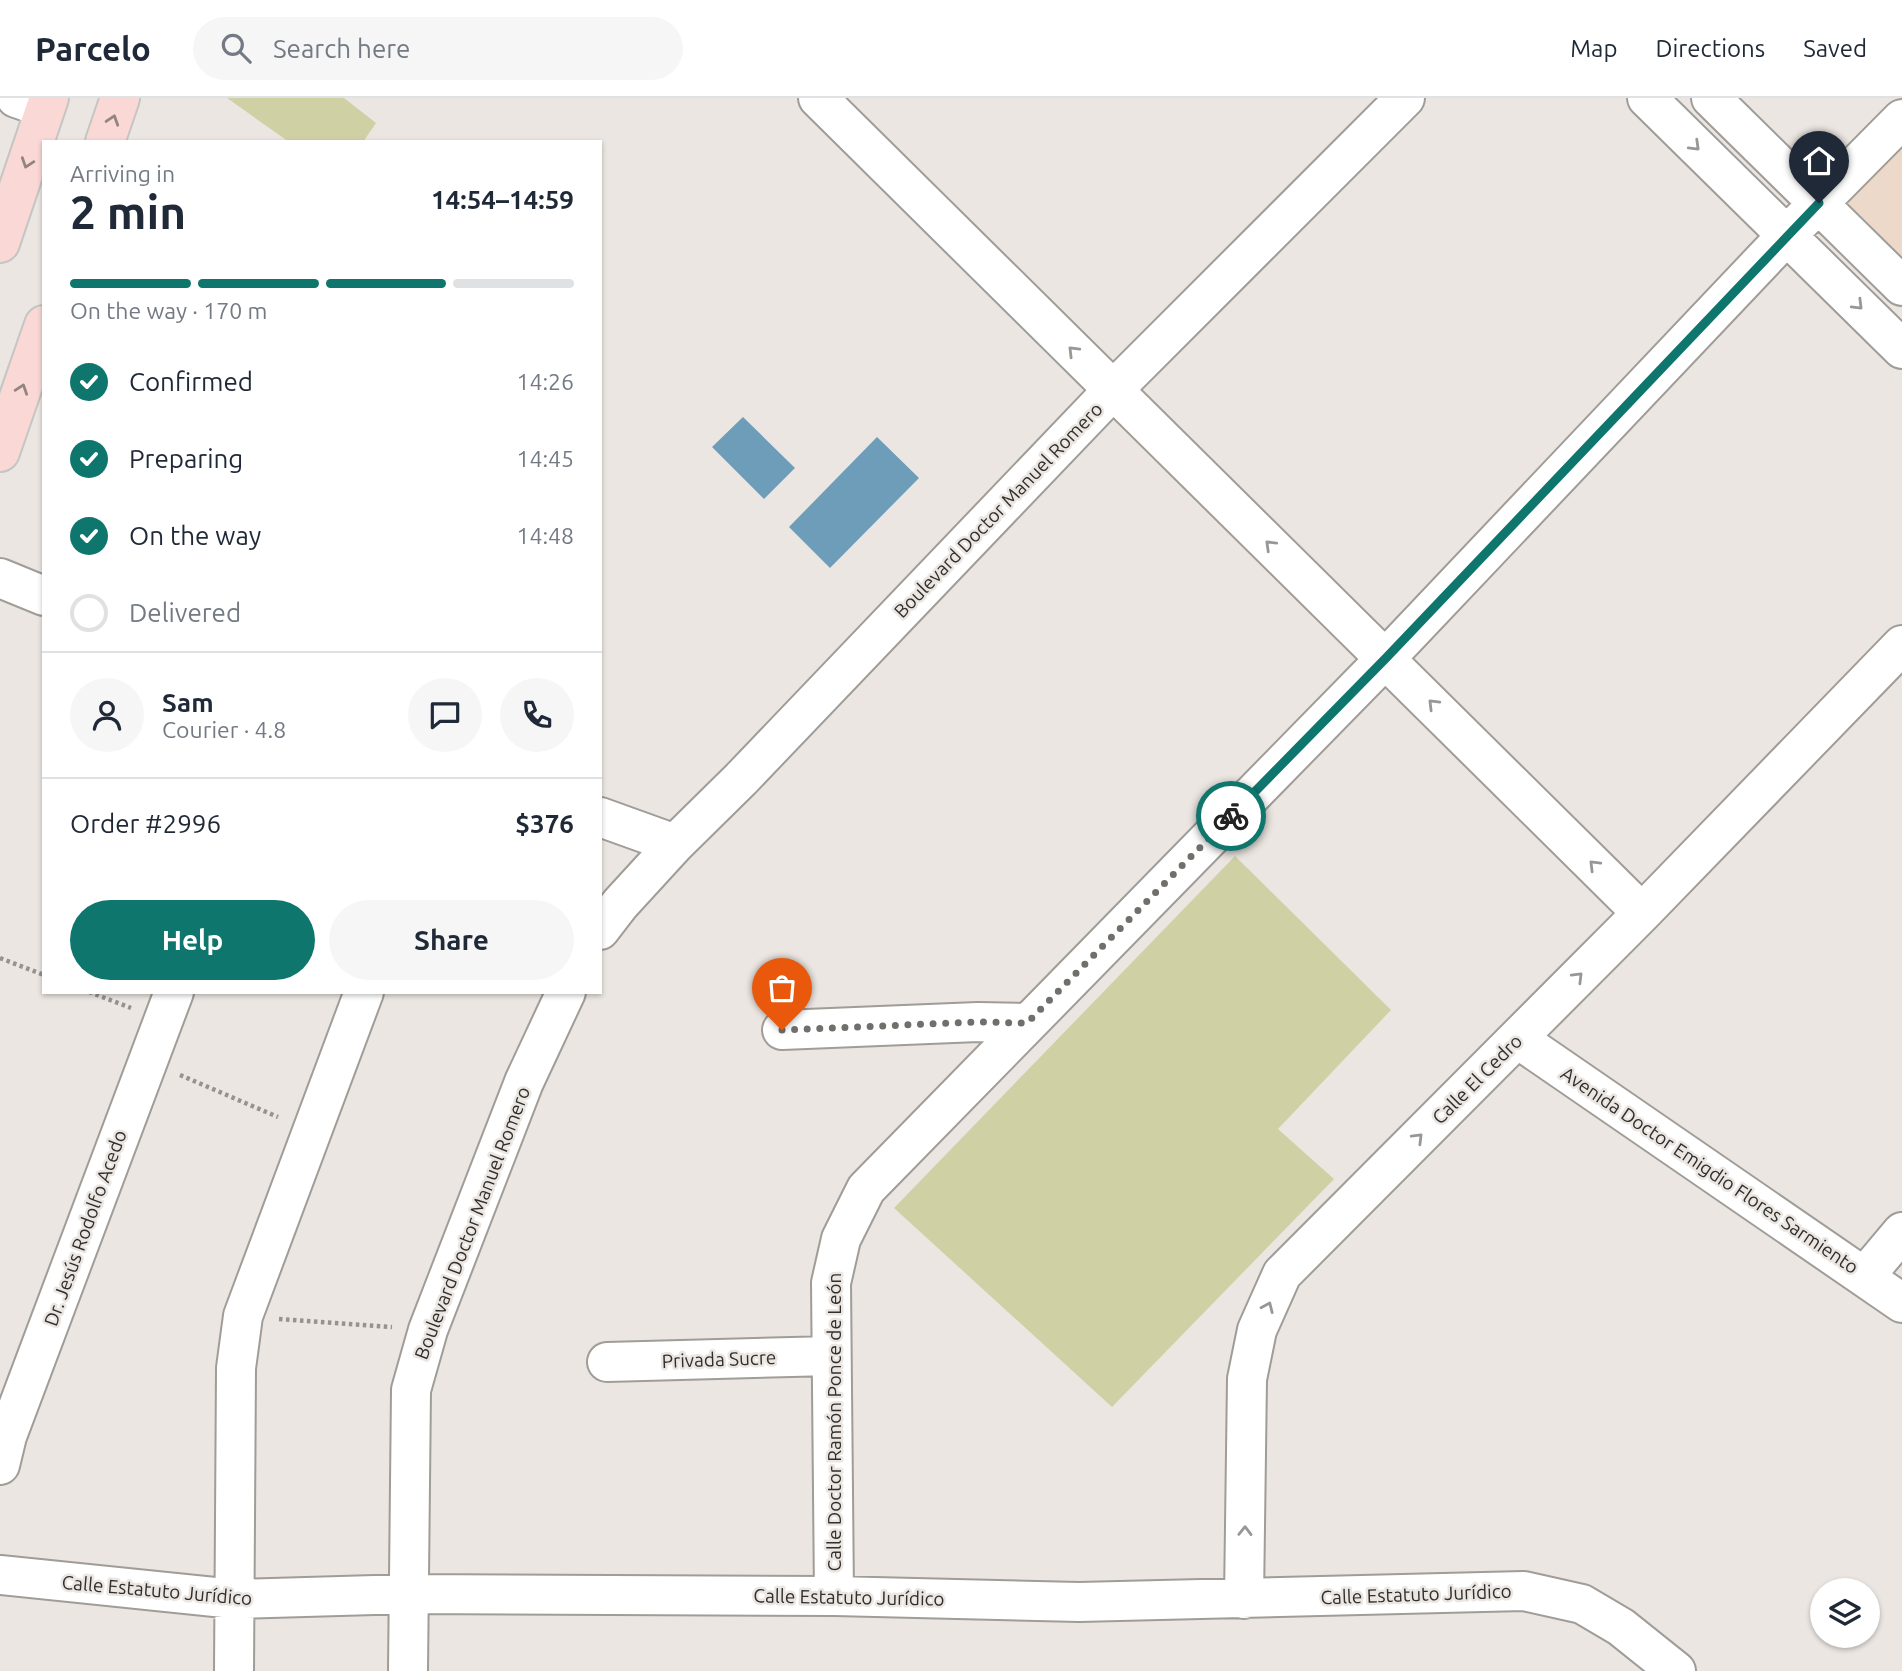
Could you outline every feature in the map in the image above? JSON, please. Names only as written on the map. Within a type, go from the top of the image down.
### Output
[{"type":"main road","points":[[107,140],[120,98]]},
{"type":"main road","points":[[0,243],[37,101]]},
{"type":"main road","points":[[0,452],[42,331]]},
{"type":"street","name":"Boulevard Doctor Manuel Romero","points":[[602,927],[674,844],[741,779],[1113,390],[1405,98]]},
{"type":"street","points":[[1647,98],[1902,349]]},
{"type":"street","points":[[1711,98],[1902,286]]},
{"type":"street","points":[[821,99],[1642,913]]},
{"type":"street","name":"Calle Doctor Ramón Ponce de León","points":[[834,1596],[831,1283],[841,1239],[866,1189],[1386,658],[1787,235],[1902,119]]},
{"type":"street","points":[[0,578],[42,595]]},
{"type":"street","name":"Calle El Cedro","points":[[1244,1599],[1247,1379],[1257,1330],[1282,1274],[1642,913],[1902,645]]},
{"type":"street","points":[[602,818],[674,844]]},
{"type":"street","points":[[234,1671],[236,1368],[243,1316],[364,994]]},
{"type":"street","name":"Boulevard Doctor Manuel Romero","points":[[408,1671],[411,1390],[428,1330],[524,1082],[565,994]]},
{"type":"street","name":"Dr. Jesús Rodolfo Acedo","points":[[0,1465],[7,1436],[168,1006]]},
{"type":"street","points":[[782,1030],[978,1022],[1027,1023]]},
{"type":"street","name":"Avenida Doctor Emigdio Flores Sarmiento","points":[[1518,1038],[1902,1303]]},
{"type":"street","points":[[1865,1276],[1902,1232]]},
{"type":"street","name":"Privada Sucre","points":[[607,1362],[831,1356]]},
{"type":"street","name":"Calle Estatuto Jurídico","points":[[0,1575],[234,1599],[409,1594],[834,1596],[1079,1602],[1524,1591],[1582,1604],[1621,1627],[1676,1671]]},
{"type":"path","points":[[0,958],[42,974]]},
{"type":"path","points":[[100,994],[168,1006]]},
{"type":"path","points":[[147,1061],[311,1131]]},
{"type":"path","points":[[243,1316],[428,1330]]},
{"type":"shaded area","points":[[1902,98],[1902,262],[1820,181]]},
{"type":"green space","points":[[227,98],[344,98],[376,123],[364,140],[286,140]]},
{"type":"green space","points":[[1235,856],[1391,1010],[1278,1129],[1334,1179],[1112,1407],[894,1208]]},
{"type":"water","points":[[743,417],[795,468],[764,499],[712,447]]},
{"type":"water","points":[[877,437],[919,478],[830,568],[789,527]]},
{"type":"way so far","points":[[782,1030],[978,1022],[1027,1023],[1231,816]]},
{"type":"route","points":[[1231,816],[1386,658],[1819,203]]}]
